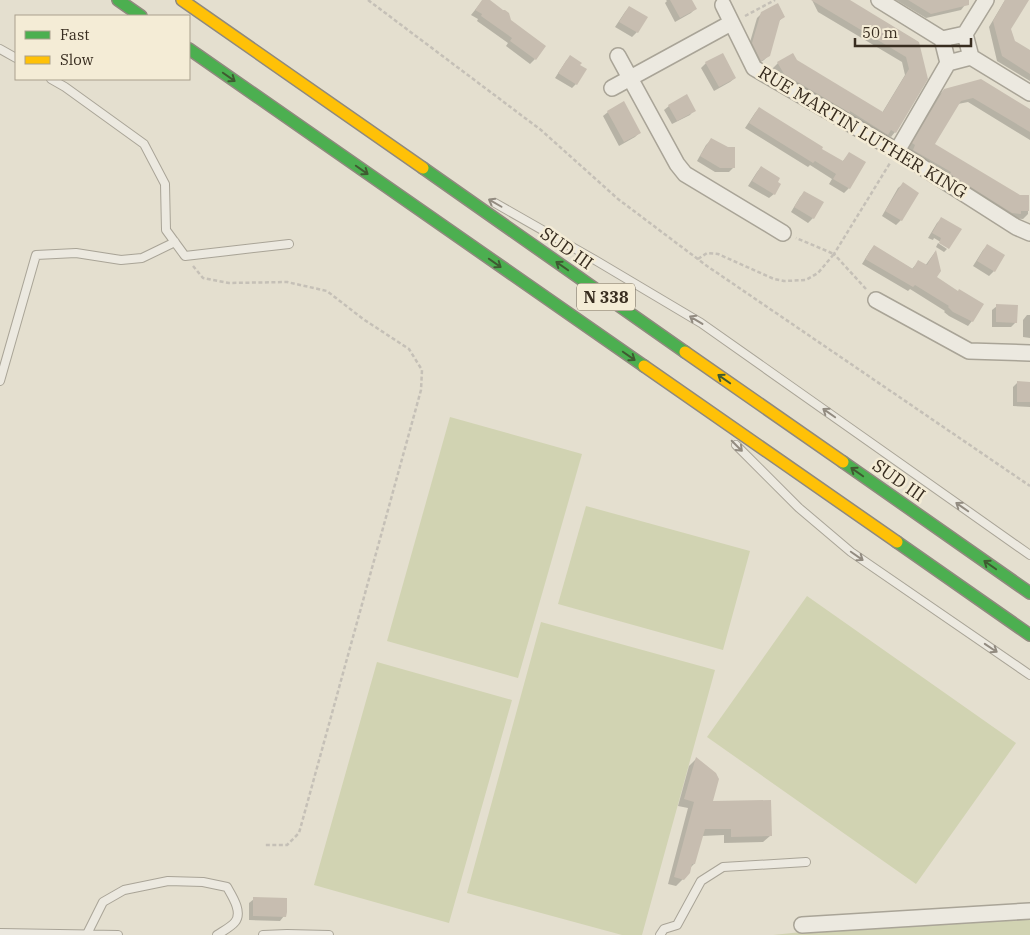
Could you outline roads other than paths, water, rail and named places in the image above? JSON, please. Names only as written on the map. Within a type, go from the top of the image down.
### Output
[{"type":"highway","points":[[118,0],[140,15]]},
{"type":"highway","name":"SUD III","points":[[182,0],[1030,593]]},
{"type":"highway","name":"N 338","points":[[190,50],[1030,636]]},
{"type":"street","points":[[879,0],[942,39],[948,62],[897,150]]},
{"type":"street","points":[[942,39],[965,34],[986,0]]},
{"type":"street","name":"RUE MARTIN LUTHER KING","points":[[723,5],[754,68],[897,150],[1016,227],[1030,233]]},
{"type":"street","points":[[612,88],[731,23]]},
{"type":"street","points":[[965,34],[971,57]]},
{"type":"street","points":[[618,56],[677,164],[685,174],[783,233]]},
{"type":"street","points":[[948,62],[971,57],[1030,93]]},
{"type":"street","points":[[876,300],[969,351],[1030,352]]},
{"type":"street","points":[[802,925],[1030,911]]},
{"type":"lane","points":[[0,48],[15,57]]},
{"type":"lane","points":[[53,80],[144,144],[165,184],[166,230],[185,256],[289,244]]},
{"type":"lane","points":[[376,136],[452,179]]},
{"type":"lane","points":[[486,198],[701,323],[1030,555]]},
{"type":"lane","points":[[0,381],[36,255],[76,253],[121,260],[142,258],[174,242]]},
{"type":"lane","points":[[691,399],[718,426]]},
{"type":"lane","points":[[731,440],[799,508],[851,552],[1030,675]]},
{"type":"lane","points":[[660,935],[664,930],[677,925],[700,881],[723,867],[806,862]]},
{"type":"lane","points":[[87,934],[103,902],[124,890],[168,881],[203,882],[227,887],[236,902],[237,914],[235,922],[218,935]]},
{"type":"lane","points":[[0,933],[118,935]]},
{"type":"lane","points":[[263,935],[329,935]]}]
